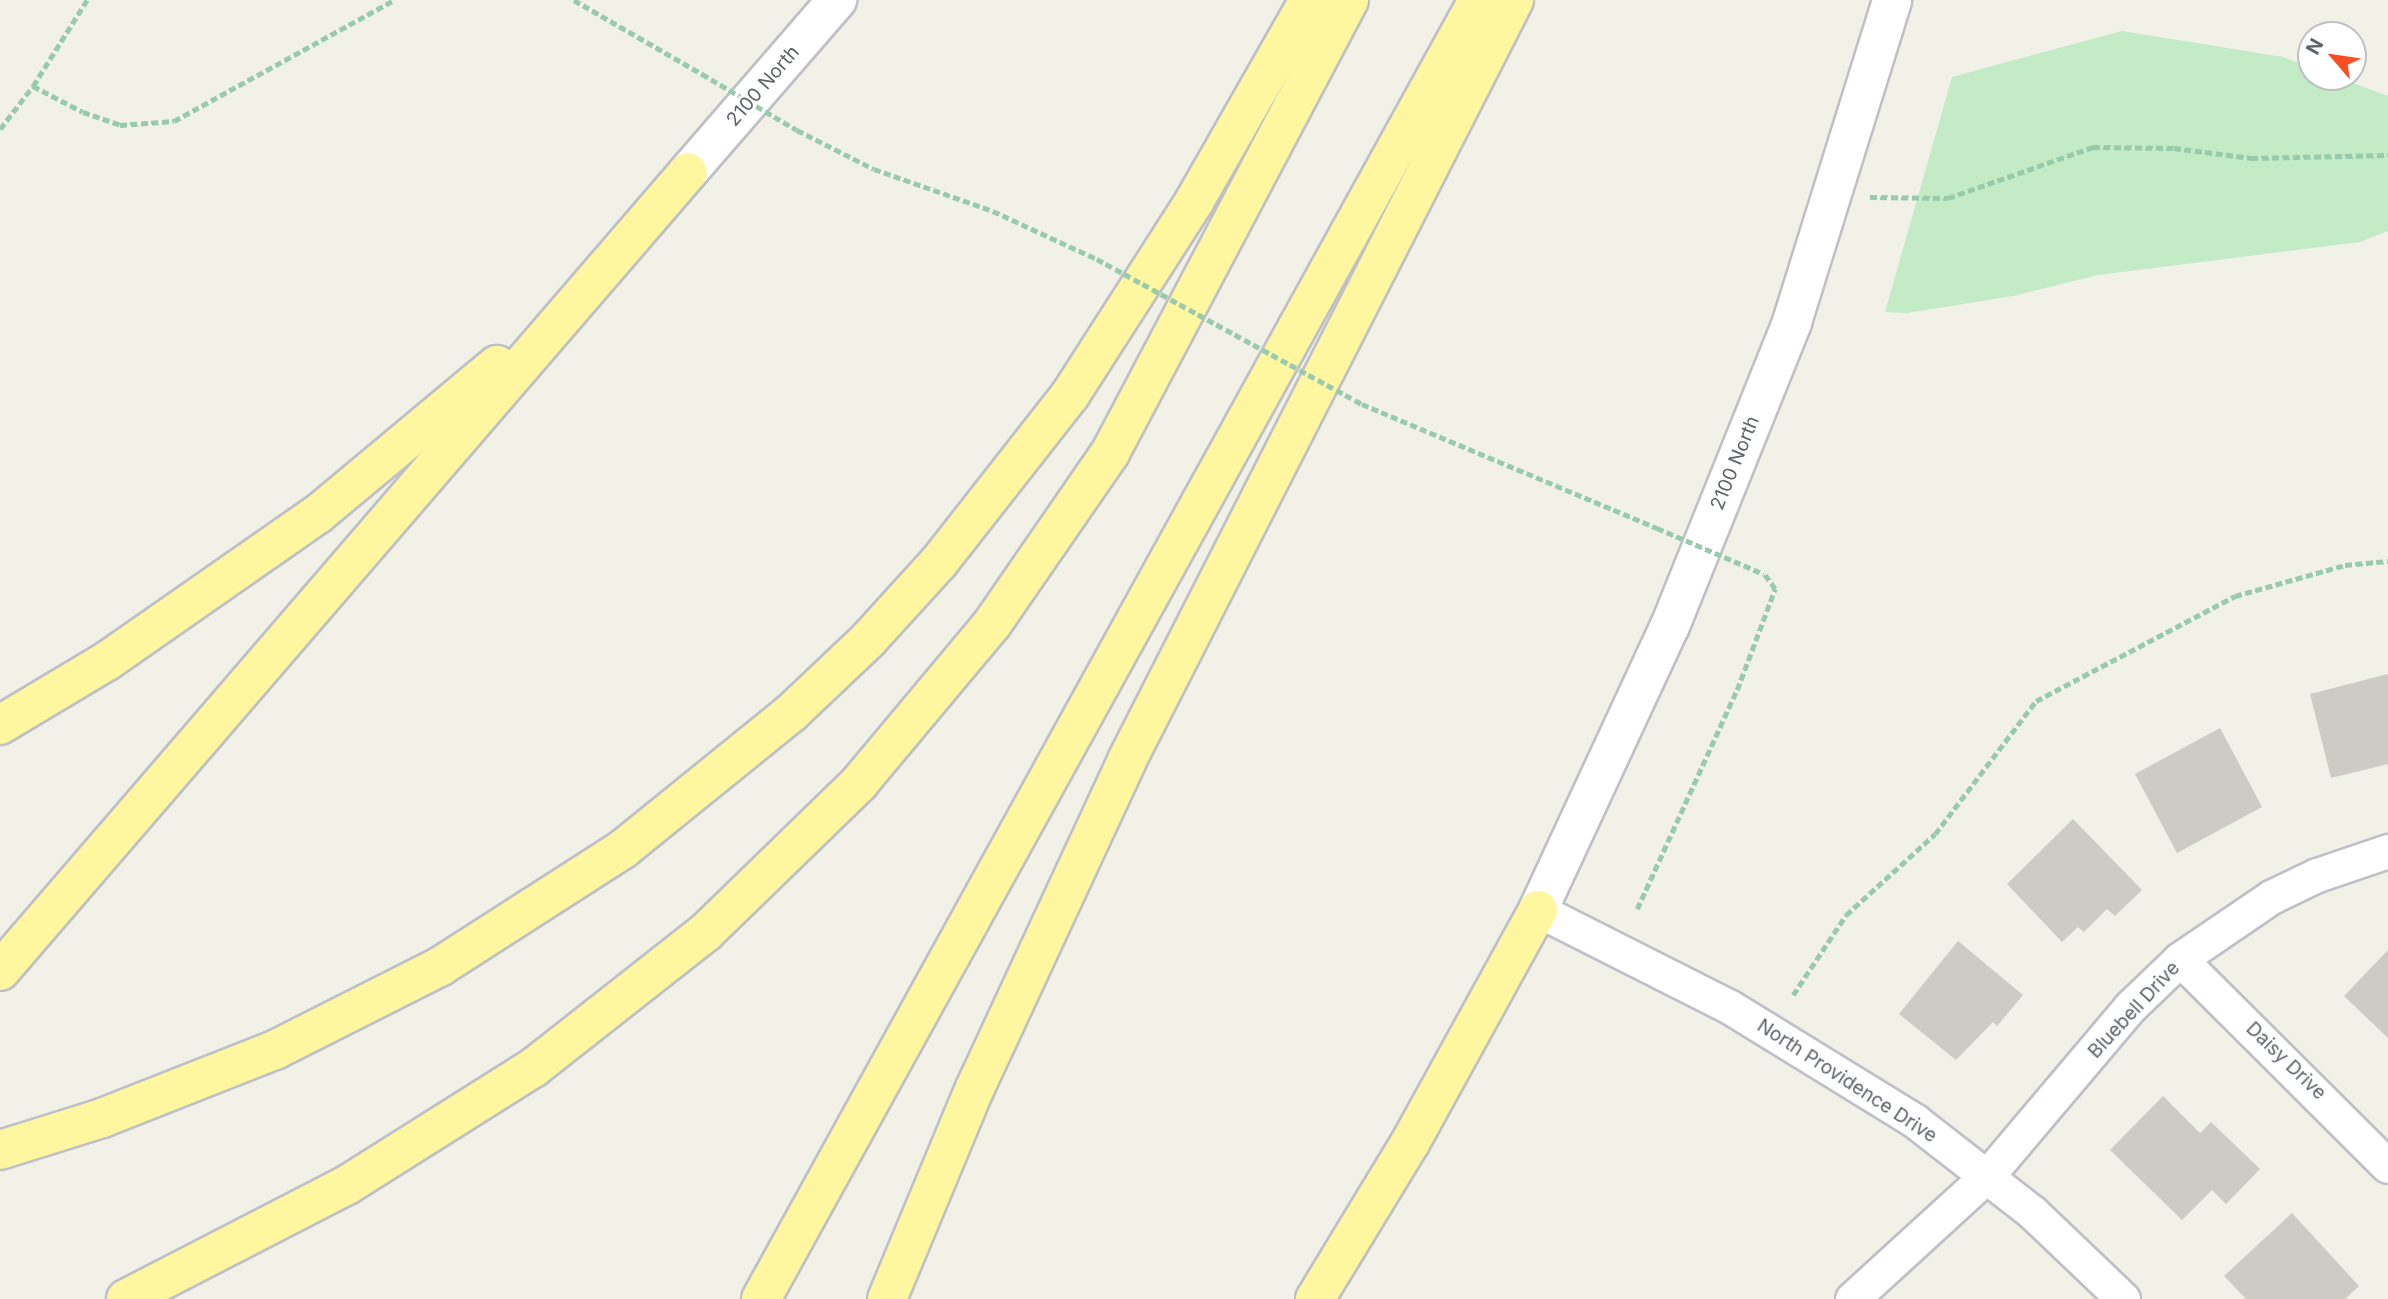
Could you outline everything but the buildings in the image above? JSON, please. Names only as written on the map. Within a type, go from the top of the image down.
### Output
[{"type":"highway","points":[[0,1150],[189,1086],[275,1050],[429,972],[533,910],[623,849],[790,714],[868,640],[939,562],[1070,395],[1189,211],[1309,0]]},
{"type":"highway","points":[[126,1299],[347,1185],[533,1068],[706,932],[859,783],[992,624],[1110,453],[1349,0]]},
{"type":"highway","points":[[761,1299],[1478,0]]},
{"type":"highway","points":[[887,1299],[975,1088],[1127,760],[1514,0]]},
{"type":"highway","points":[[0,724],[214,590],[359,482],[513,351],[688,173]]},
{"type":"highway","points":[[0,971],[688,173]]},
{"type":"highway","points":[[1315,1299],[1410,1143],[1538,910]]},
{"type":"main road","name":"2100 North","points":[[688,173],[837,0]]},
{"type":"main road","name":"2100 North","points":[[1538,910],[1670,626],[1792,323],[1892,0]]},
{"type":"street","name":"Bluebell Drive","points":[[1852,1299],[1988,1175],[2130,1007],[2180,959],[2271,897],[2317,875],[2388,851]]},
{"type":"street","name":"North Providence Drive","points":[[1538,910],[1730,1007],[1845,1076],[1988,1175],[2123,1299]]},
{"type":"street","name":"Daisy Drive","points":[[2180,959],[2388,1166]]},
{"type":"path","points":[[0,129],[33,86],[87,0]]},
{"type":"path","points":[[33,86],[101,120],[158,125],[190,114],[394,0]]},
{"type":"path","points":[[574,0],[797,130],[874,169],[993,211],[1097,259],[1362,404],[1764,574],[1775,589],[1737,690],[1637,909]]},
{"type":"path","points":[[1831,197],[1948,198],[2093,147],[2174,148],[2251,158],[2388,155]]},
{"type":"path","points":[[1793,995],[1846,915],[1935,834],[2036,701],[2235,596],[2345,565],[2388,561]]},
{"type":"green space","points":[[2122,31],[2283,57],[2297,62],[2297,91],[2367,91],[2367,88],[2388,96],[2388,231],[2360,242],[2098,275],[2013,296],[1907,313],[1885,312],[1952,77]]}]
